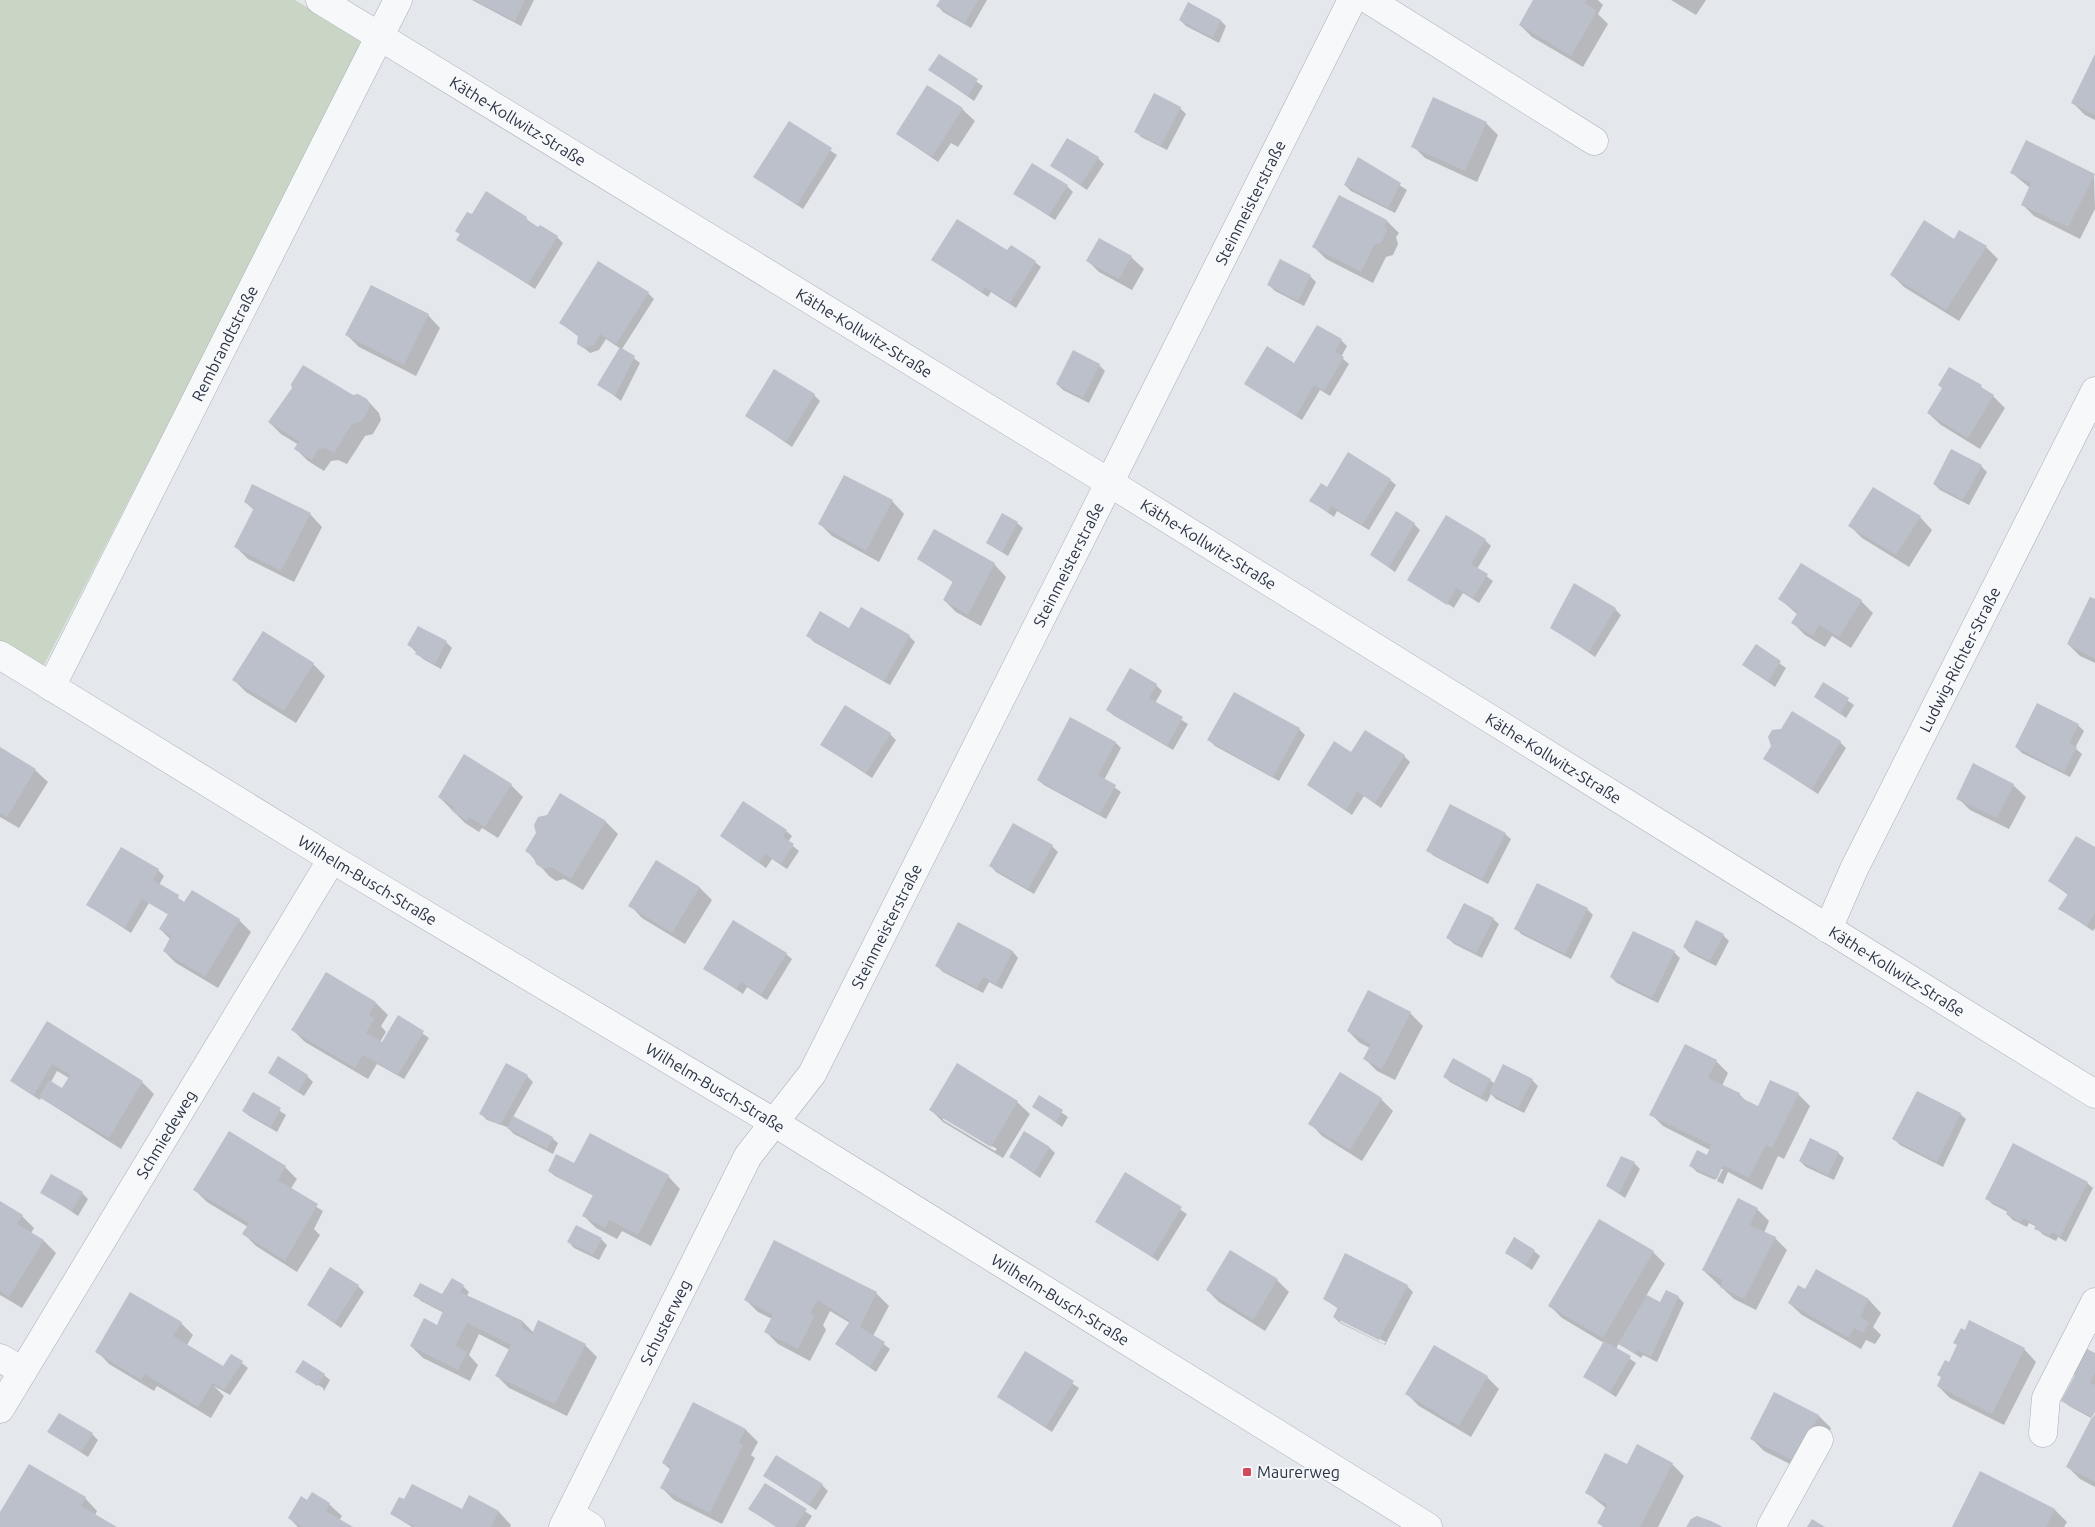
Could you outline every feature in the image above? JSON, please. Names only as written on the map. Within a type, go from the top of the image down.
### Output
[{"type":"street","name":"Käthe-Kollwitz-Straße","points":[[320,0],[1110,483],[2095,1094]]},
{"type":"street","name":"Rembrandtstraße","points":[[52,687],[398,0]]},
{"type":"street","name":"Steinmeisterstraße","points":[[775,1124],[812,1074],[1352,0]]},
{"type":"street","points":[[1369,0],[1594,142]]},
{"type":"street","name":"Ludwig-Richter-Straße","points":[[1828,929],[1854,869],[2095,391]]},
{"type":"street","name":"Wilhelm-Busch-Straße","points":[[0,655],[332,859],[775,1124],[1428,1527]]},
{"type":"street","name":"Schmiedeweg","points":[[0,1409],[11,1365],[332,859]]},
{"type":"street","name":"Schusterweg","points":[[575,1523],[748,1156],[775,1124]]},
{"type":"street","points":[[2043,1433],[2046,1398],[2095,1302]]},
{"type":"street","points":[[1771,1527],[1819,1440]]},
{"type":"green space","points":[[0,0],[295,0],[364,42],[40,673],[0,649]]},
{"type":"building","points":[[474,0],[525,0],[515,21]]},
{"type":"building","points":[[940,0],[978,0],[965,23],[936,6]]},
{"type":"building","points":[[1533,0],[1587,0],[1585,3],[1597,11],[1571,56],[1519,25]]},
{"type":"building","points":[[1188,2],[1221,20],[1213,38],[1179,20]]},
{"type":"building","points":[[939,54],[978,79],[968,96],[928,70]]},
{"type":"building","points":[[2095,54],[2095,115],[2071,103]]},
{"type":"building","points":[[927,85],[963,108],[932,157],[896,134]]},
{"type":"building","points":[[1154,93],[1181,107],[1161,146],[1134,132]]},
{"type":"building","points":[[1433,97],[1487,122],[1465,171],[1411,147]]},
{"type":"building","points":[[789,121],[832,148],[797,205],[753,177]]},
{"type":"building","points":[[1067,138],[1099,157],[1081,185],[1050,166]]},
{"type":"building","points":[[2026,140],[2095,174],[2068,227],[2021,205],[2031,183],[2010,173]]},
{"type":"building","points":[[1358,157],[1401,183],[1388,208],[1344,185]]},
{"type":"building","points":[[1032,163],[1068,185],[1049,215],[1013,194]]},
{"type":"building","points":[[486,191],[527,217],[526,219],[538,227],[540,225],[558,236],[528,284],[456,240],[460,234],[455,231],[467,212],[472,214]]},
{"type":"building","points":[[1339,195],[1387,220],[1385,225],[1387,231],[1381,243],[1374,245],[1361,272],[1312,247]]},
{"type":"building","points":[[957,219],[1007,250],[1011,245],[1036,261],[1010,303],[985,287],[982,292],[931,260]]},
{"type":"building","points":[[1924,220],[1954,239],[1959,230],[1987,246],[1946,310],[1890,275]]},
{"type":"building","points":[[1099,238],[1132,256],[1119,279],[1086,261]]},
{"type":"building","points":[[1280,259],[1311,275],[1298,301],[1267,285]]},
{"type":"building","points":[[598,261],[649,292],[616,344],[600,334],[594,345],[583,348],[577,344],[578,335],[559,323]]},
{"type":"building","points":[[371,285],[429,314],[404,365],[345,335]]},
{"type":"building","points":[[1317,325],[1342,339],[1335,351],[1344,357],[1324,391],[1314,385],[1296,416],[1244,384],[1267,346],[1294,363]]},
{"type":"building","points":[[620,347],[635,356],[615,396],[597,385]]},
{"type":"building","points":[[1073,350],[1100,364],[1083,398],[1056,384]]},
{"type":"building","points":[[303,365],[353,395],[358,394],[367,399],[370,407],[361,422],[352,424],[334,453],[325,448],[318,449],[312,460],[294,449],[299,441],[268,422],[292,388],[291,384]]},
{"type":"building","points":[[1949,367],[1982,385],[1981,387],[1994,395],[1968,438],[1927,413],[1942,388],[1938,385]]},
{"type":"building","points":[[774,369],[815,394],[786,442],[745,416]]},
{"type":"building","points":[[1951,449],[1982,465],[1963,500],[1933,484]]},
{"type":"building","points":[[1348,452],[1391,479],[1362,525],[1331,506],[1328,512],[1309,501],[1321,483],[1327,487]]},
{"type":"building","points":[[844,475],[893,500],[866,551],[818,524]]},
{"type":"building","points":[[252,484],[311,513],[281,571],[234,547],[254,508],[244,502]]},
{"type":"building","points":[[1873,487],[1921,516],[1896,555],[1848,526]]},
{"type":"building","points":[[1396,511],[1415,523],[1389,567],[1370,555]]},
{"type":"building","points":[[1002,513],[1018,522],[1002,552],[986,543]]},
{"type":"building","points":[[1446,515],[1486,539],[1471,564],[1488,574],[1473,598],[1456,588],[1447,605],[1407,580]]},
{"type":"building","points":[[934,529],[995,563],[968,615],[943,600],[953,581],[917,559]]},
{"type":"building","points":[[1801,563],[1862,600],[1839,637],[1819,625],[1813,636],[1791,623],[1798,612],[1778,599]]},
{"type":"building","points":[[1574,583],[1616,608],[1589,652],[1550,628]]},
{"type":"building","points":[[2090,597],[2095,599],[2095,659],[2067,644]]},
{"type":"building","points":[[861,607],[910,635],[884,681],[806,636],[820,611],[849,628]]},
{"type":"building","points":[[418,626],[447,641],[435,664],[415,654],[417,650],[407,645]]},
{"type":"building","points":[[263,631],[314,663],[284,711],[232,680]]},
{"type":"building","points":[[1756,644],[1781,661],[1768,682],[1742,665]]},
{"type":"building","points":[[1130,668],[1157,684],[1149,698],[1183,717],[1167,746],[1106,710]]},
{"type":"building","points":[[1823,682],[1849,698],[1840,714],[1814,697]]},
{"type":"building","points":[[1234,692],[1300,728],[1273,777],[1207,740]]},
{"type":"building","points":[[2037,703],[2079,724],[2069,743],[2077,747],[2064,772],[2015,747]]},
{"type":"building","points":[[845,705],[891,733],[866,773],[820,745]]},
{"type":"building","points":[[1792,711],[1841,741],[1812,789],[1763,759],[1771,746],[1768,737],[1772,730],[1781,729]]},
{"type":"building","points":[[1070,717],[1116,742],[1098,775],[1116,785],[1100,814],[1037,780]]},
{"type":"building","points":[[1365,730],[1405,755],[1375,803],[1357,792],[1346,810],[1307,785],[1334,741],[1351,752]]},
{"type":"building","points":[[0,747],[36,769],[7,817],[0,813]]},
{"type":"building","points":[[464,754],[512,784],[485,827],[469,817],[467,821],[452,811],[454,807],[438,797]]},
{"type":"building","points":[[1973,763],[2014,784],[1997,818],[1956,799]]},
{"type":"building","points":[[560,793],[606,821],[571,879],[551,867],[543,869],[536,864],[533,856],[525,851],[536,833],[534,825],[538,817],[547,815]]},
{"type":"building","points":[[743,801],[787,830],[783,837],[794,844],[781,864],[765,854],[759,863],[720,836]]},
{"type":"building","points":[[1450,804],[1506,833],[1482,879],[1426,851]]},
{"type":"building","points":[[1013,823],[1053,845],[1028,889],[989,866]]},
{"type":"building","points":[[2076,836],[2095,847],[2095,913],[2087,926],[2058,909],[2068,894],[2048,881]]},
{"type":"building","points":[[121,847],[159,869],[153,880],[179,895],[178,898],[184,902],[192,890],[240,919],[205,977],[163,951],[171,936],[159,929],[168,914],[142,899],[125,928],[86,905]]},
{"type":"building","points":[[656,860],[700,887],[672,933],[628,906]]},
{"type":"building","points":[[1537,883],[1588,908],[1565,954],[1514,929]]},
{"type":"building","points":[[1464,903],[1494,918],[1476,953],[1446,938]]},
{"type":"building","points":[[733,920],[787,953],[761,995],[741,982],[736,989],[703,969]]},
{"type":"building","points":[[1696,920],[1724,934],[1710,961],[1683,947]]},
{"type":"building","points":[[958,922],[1013,951],[996,984],[983,977],[977,988],[935,966]]},
{"type":"building","points":[[1633,931],[1675,951],[1652,998],[1610,977]]},
{"type":"building","points":[[326,972],[376,1002],[369,1015],[375,1018],[366,1033],[382,1042],[398,1015],[424,1031],[398,1075],[363,1055],[355,1068],[291,1030]]},
{"type":"building","points":[[1368,990],[1411,1012],[1382,1069],[1363,1059],[1371,1044],[1347,1031]]},
{"type":"building","points":[[47,1021],[143,1081],[109,1138],[39,1097],[49,1080],[62,1088],[70,1075],[52,1064],[34,1095],[10,1081]]},
{"type":"building","points":[[1685,1044],[1717,1060],[1708,1078],[1740,1093],[1739,1097],[1758,1106],[1770,1080],[1799,1093],[1772,1148],[1766,1145],[1749,1178],[1723,1165],[1717,1179],[1689,1166],[1697,1150],[1707,1155],[1711,1145],[1649,1115]]},
{"type":"building","points":[[278,1056],[308,1075],[298,1092],[268,1073]]},
{"type":"building","points":[[1453,1058],[1491,1079],[1481,1097],[1443,1077]]},
{"type":"building","points":[[506,1063],[528,1075],[500,1125],[479,1114]]},
{"type":"building","points":[[957,1063],[1018,1101],[991,1147],[929,1110]]},
{"type":"building","points":[[1503,1064],[1533,1079],[1518,1108],[1489,1093]]},
{"type":"building","points":[[1340,1072],[1382,1098],[1350,1150],[1308,1124]]},
{"type":"building","points":[[1917,1091],[1961,1113],[1937,1162],[1892,1139]]},
{"type":"building","points":[[253,1092],[281,1108],[271,1127],[242,1111]]},
{"type":"building","points":[[1039,1095],[1063,1110],[1056,1122],[1032,1107]]},
{"type":"building","points":[[513,1116],[553,1137],[547,1149],[507,1128]]},
{"type":"building","points":[[229,1131],[286,1166],[278,1180],[318,1204],[285,1261],[242,1234],[249,1223],[193,1190]]},
{"type":"building","points":[[1024,1131],[1050,1147],[1034,1173],[1009,1157]]},
{"type":"building","points":[[590,1133],[669,1175],[638,1235],[609,1220],[605,1228],[582,1216],[593,1195],[548,1171],[556,1154],[574,1163]]},
{"type":"building","points":[[1810,1138],[1839,1152],[1828,1175],[1799,1161]]},
{"type":"building","points":[[2013,1143],[2088,1182],[2060,1237],[2052,1232],[2050,1236],[2034,1229],[2036,1225],[2023,1218],[2021,1222],[2006,1214],[2008,1210],[1985,1199]]},
{"type":"building","points":[[1621,1156],[1635,1162],[1619,1193],[1606,1186]]},
{"type":"building","points":[[1125,1172],[1182,1207],[1152,1257],[1095,1222]]},
{"type":"building","points":[[51,1174],[83,1192],[72,1211],[40,1193]]},
{"type":"building","points":[[1738,1198],[1758,1208],[1750,1225],[1776,1237],[1744,1299],[1720,1287],[1723,1280],[1702,1270]]},
{"type":"building","points":[[0,1201],[23,1215],[17,1224],[44,1240],[9,1297],[0,1291]]},
{"type":"building","points":[[1599,1219],[1654,1251],[1603,1338],[1548,1306]]},
{"type":"building","points":[[576,1225],[602,1238],[593,1255],[567,1242]]},
{"type":"building","points":[[1514,1237],[1535,1250],[1526,1265],[1505,1253]]},
{"type":"building","points":[[774,1240],[877,1292],[860,1327],[885,1342],[870,1367],[835,1344],[850,1321],[818,1300],[811,1312],[814,1317],[798,1349],[764,1332],[773,1315],[744,1300]]},
{"type":"building","points":[[1230,1250],[1278,1279],[1253,1320],[1206,1290]]},
{"type":"building","points":[[1345,1253],[1408,1285],[1379,1340],[1333,1317],[1338,1307],[1323,1299]]},
{"type":"building","points":[[330,1267],[359,1285],[335,1323],[307,1305]]},
{"type":"building","points":[[1816,1269],[1869,1299],[1860,1317],[1869,1322],[1863,1333],[1854,1328],[1849,1338],[1788,1303],[1798,1285],[1805,1289]]},
{"type":"building","points":[[452,1278],[464,1285],[460,1292],[523,1321],[522,1328],[532,1334],[538,1320],[586,1344],[555,1404],[495,1376],[511,1345],[467,1323],[455,1346],[467,1352],[458,1370],[410,1346],[424,1318],[437,1325],[443,1311],[413,1296],[420,1283],[442,1294]]},
{"type":"building","points":[[1666,1290],[1679,1296],[1651,1357],[1637,1350],[1635,1354],[1618,1344],[1647,1295],[1660,1302]]},
{"type":"building","points":[[130,1292],[182,1322],[173,1336],[223,1366],[231,1354],[243,1361],[224,1390],[213,1383],[198,1407],[145,1374],[141,1380],[95,1352]]},
{"type":"building","points":[[1969,1320],[2025,1348],[1992,1414],[1937,1386],[1941,1377],[1937,1375],[1945,1360],[1949,1362],[1957,1345],[1953,1343],[1961,1328],[1965,1330]]},
{"type":"building","points":[[1604,1341],[1631,1356],[1610,1392],[1583,1377]]},
{"type":"building","points":[[1434,1345],[1488,1376],[1459,1426],[1405,1394]]},
{"type":"building","points":[[2083,1347],[2095,1353],[2095,1373],[2090,1383],[2095,1385],[2095,1412],[2092,1417],[2061,1401],[2075,1375],[2070,1373]]},
{"type":"building","points":[[1025,1351],[1074,1381],[1046,1427],[997,1397]]},
{"type":"building","points":[[303,1360],[325,1374],[317,1386],[295,1372]]},
{"type":"building","points":[[1774,1392],[1819,1415],[1796,1462],[1750,1439]]},
{"type":"building","points":[[693,1402],[746,1429],[739,1442],[743,1445],[710,1513],[660,1488],[671,1467],[662,1463]]},
{"type":"building","points":[[59,1413],[93,1433],[81,1452],[47,1432]]},
{"type":"building","points":[[2092,1417],[2095,1418],[2095,1482],[2066,1467]]},
{"type":"building","points":[[1637,1444],[1673,1463],[1640,1527],[1605,1527],[1597,1523],[1607,1504],[1585,1493],[1605,1453],[1627,1464]]},
{"type":"building","points":[[776,1455],[823,1484],[809,1505],[763,1476]]},
{"type":"building","points":[[29,1464],[86,1497],[81,1506],[117,1527],[0,1527],[0,1512]]},
{"type":"building","points":[[1980,1471],[2055,1509],[2046,1527],[1952,1527]]},
{"type":"building","points":[[765,1483],[807,1509],[795,1527],[777,1527],[748,1509]]},
{"type":"building","points":[[412,1484],[462,1509],[469,1495],[499,1511],[491,1527],[415,1527],[390,1514],[399,1497],[404,1499]]},
{"type":"building","points":[[312,1492],[330,1503],[326,1511],[353,1527],[302,1527],[288,1518],[301,1496],[307,1500]]},
{"type":"building","points":[[1697,1516],[1723,1527],[1686,1527],[1691,1519]]},
{"type":"building","points":[[1812,1519],[1825,1527],[1807,1527]]},
{"type":"place","name":"Maurerweg","points":[[1247,1472]]}]
